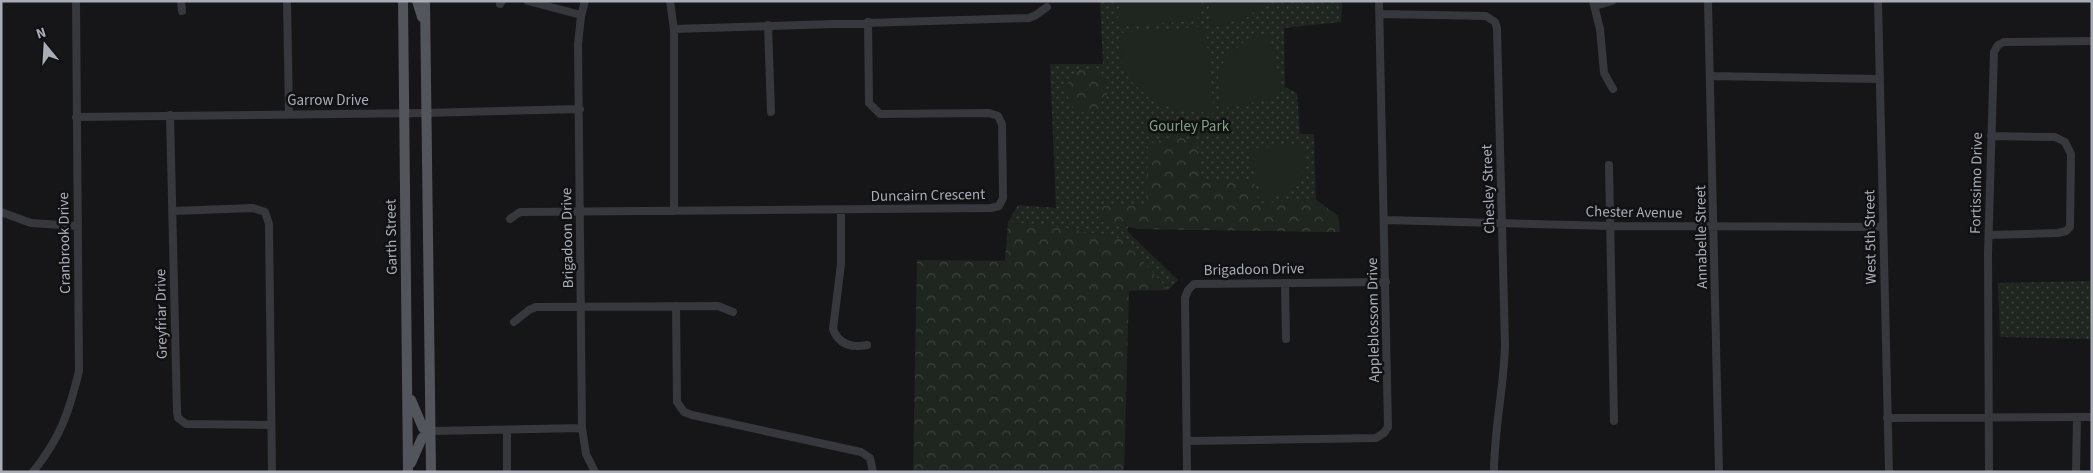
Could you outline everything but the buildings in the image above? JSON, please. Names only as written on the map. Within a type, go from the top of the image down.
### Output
[{"type":"main road","name":"Garth Street","points":[[403,1],[409,395],[408,470]]},
{"type":"main road","points":[[417,1],[425,25]]},
{"type":"main road","points":[[425,1],[430,469]]},
{"type":"main road","points":[[409,395],[423,428],[430,432]]},
{"type":"main road","points":[[408,470],[422,438],[430,432]]},
{"type":"street","name":"Cranbrook Drive","points":[[36,471],[60,432],[71,407],[79,372],[76,1]]},
{"type":"street","points":[[181,1],[182,11]]},
{"type":"street","points":[[287,1],[289,114]]},
{"type":"street","points":[[528,1],[581,14]]},
{"type":"street","name":"Brigadoon Drive","points":[[585,1],[581,14],[578,44],[582,428],[586,454],[596,472]]},
{"type":"street","points":[[670,1],[674,29],[674,211]]},
{"type":"street","name":"Appleblossom Drive","points":[[1187,441],[1378,438],[1384,433],[1389,422],[1379,1]]},
{"type":"street","points":[[1612,1],[1594,4],[1602,41],[1604,73],[1613,89]]},
{"type":"street","name":"Annabelle Street","points":[[1708,1],[1715,226],[1718,472]]},
{"type":"street","name":"West 5th Street","points":[[1878,1],[1889,472]]},
{"type":"street","points":[[674,29],[1029,18],[1047,7]]},
{"type":"street","name":"Chesley Street","points":[[1380,14],[1486,16],[1495,22],[1497,28],[1505,353],[1496,433],[1494,472]]},
{"type":"street","name":"Duncairn Crescent","points":[[510,220],[520,212],[841,210],[991,208],[999,206],[1003,198],[1002,124],[998,116],[990,113],[880,114],[869,103],[868,22]]},
{"type":"street","points":[[768,25],[771,112]]},
{"type":"street","name":"Fortissimo Drive","points":[[1989,472],[1988,235],[1994,52],[1998,45],[2004,42],[2092,41]]},
{"type":"street","points":[[1710,76],[1879,79]]},
{"type":"street","name":"Garrow Drive","points":[[76,117],[404,114],[580,109]]},
{"type":"street","name":"Greyfriar Drive","points":[[170,115],[176,403],[178,418],[186,424],[271,425]]},
{"type":"street","points":[[1988,235],[2058,233],[2066,231],[2070,227],[2071,154],[2065,142],[2055,137],[1991,136]]},
{"type":"street","points":[[1610,165],[1614,420]]},
{"type":"street","points":[[173,211],[253,208],[265,212],[269,224],[272,472]]},
{"type":"street","points":[[841,210],[841,264],[832,329],[836,338],[842,343],[856,346],[867,345]]},
{"type":"street","points":[[1,212],[31,223],[78,226]]},
{"type":"street","name":"Chester Avenue","points":[[1384,220],[1611,226],[1884,227]]},
{"type":"street","name":"Brigadoon Drive","points":[[1187,472],[1185,298],[1188,290],[1194,284],[1386,282]]},
{"type":"street","points":[[1285,283],[1286,339]]},
{"type":"street","points":[[676,306],[677,402],[684,412],[861,452],[870,458],[873,472]]},
{"type":"street","points":[[514,322],[536,307],[718,306],[733,312]]},
{"type":"street","points":[[2076,417],[2076,472]]},
{"type":"street","points":[[1887,418],[2092,417]]},
{"type":"street","points":[[430,432],[582,428]]},
{"type":"street","points":[[507,430],[507,472]]},
{"type":"green space","name":"Gourley Park","points":[[1100,1],[1342,1],[1341,22],[1284,28],[1285,87],[1297,93],[1300,134],[1314,134],[1316,200],[1338,216],[1340,232],[1140,229],[1128,227],[1127,231],[1178,280],[1168,290],[1123,239],[1072,229],[1008,222],[1018,205],[1056,208],[1050,64],[1103,64]]},
{"type":"green space","points":[[1121,1],[1201,1],[1202,10],[1196,21],[1116,26]]},
{"type":"green space","points":[[1209,1],[1266,1],[1248,17],[1212,28]]},
{"type":"green space","points":[[1199,27],[1206,32],[1214,113],[1179,111],[1150,99],[1130,80],[1122,67],[1119,33]]},
{"type":"green space","points":[[1269,34],[1282,88],[1275,98],[1220,109],[1218,76],[1225,58],[1246,40]]},
{"type":"green space","points":[[1095,67],[1103,76],[1107,95],[1096,111],[1078,113],[1074,111],[1064,88],[1080,68],[1089,69]]},
{"type":"green space","points":[[1174,136],[1197,142],[1201,180],[1253,179],[1259,203],[1316,200],[1338,216],[1340,232],[1140,229],[1098,221],[1101,206],[1146,206],[1148,144]]},
{"type":"green space","points":[[1305,145],[1304,169],[1298,184],[1285,194],[1262,200],[1249,153],[1255,148]]},
{"type":"green space","points":[[1008,222],[1072,229],[1123,239],[1168,290],[1129,291],[1124,472],[913,472],[917,260],[1005,261]]},
{"type":"green space","points":[[2092,281],[2092,339],[2000,337],[1998,283]]}]
